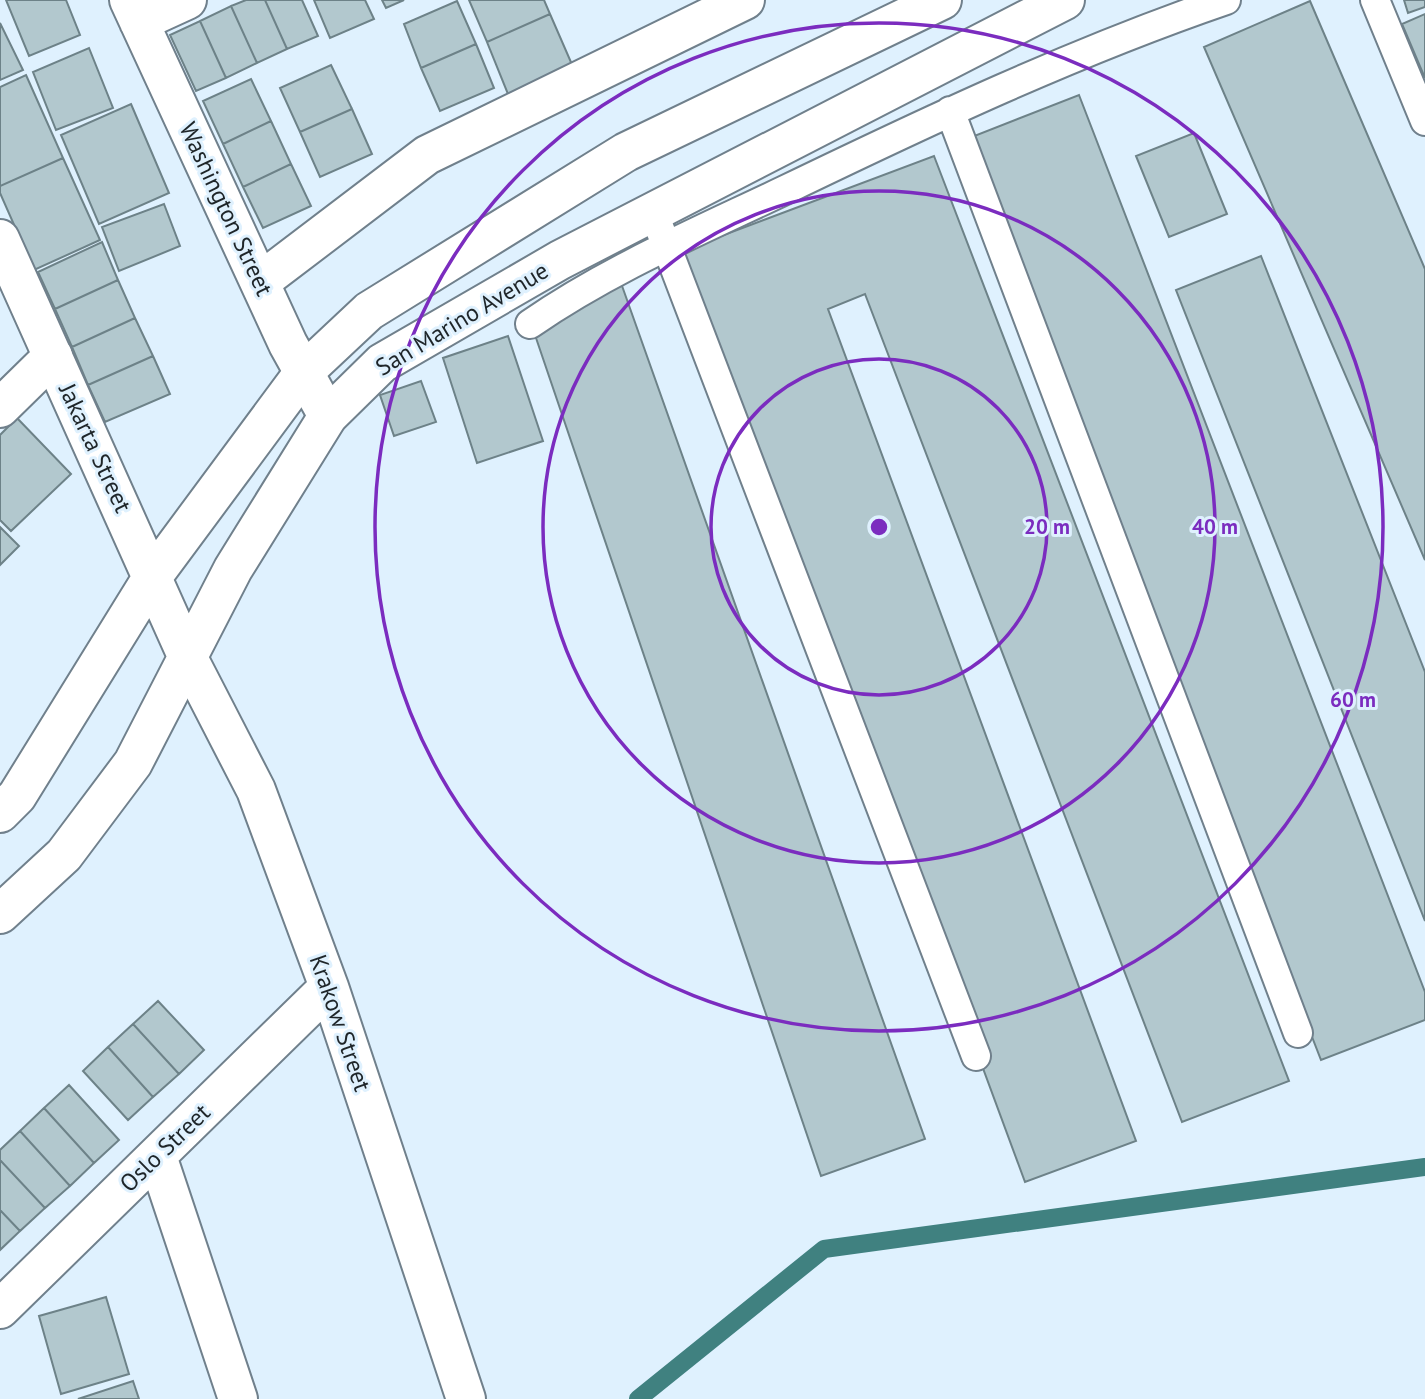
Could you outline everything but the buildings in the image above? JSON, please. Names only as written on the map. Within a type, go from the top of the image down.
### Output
[{"type":"street","points":[[134,11],[187,0]]},
{"type":"street","points":[[260,282],[426,155],[745,0]]},
{"type":"street","name":"San Marino Avenue","points":[[0,813],[17,796],[153,576],[304,372],[369,310],[626,152],[942,0]]},
{"type":"street","name":"San Marino Avenue","points":[[0,914],[64,855],[133,763],[233,569],[328,416],[382,363],[560,260],[1065,0]]},
{"type":"street","name":"Washington Street","points":[[134,11],[260,282],[328,416]]},
{"type":"street","points":[[907,16],[931,68]]},
{"type":"street","name":"Jakarta Street","points":[[0,239],[188,658]]},
{"type":"street","points":[[0,408],[53,356]]},
{"type":"street","name":"Krakow Street","points":[[188,658],[256,790],[329,987],[466,1399]]},
{"type":"street","name":"Oslo Street","points":[[0,1309],[329,987]]},
{"type":"street","points":[[156,1156],[237,1399]]},
{"type":"lane","points":[[530,324],[560,302],[668,246],[950,111],[1226,0]]},
{"type":"lane","points":[[1375,0],[1425,121]]},
{"type":"lane","points":[[950,111],[1298,1033]]},
{"type":"lane","points":[[653,211],[976,1056]]},
{"type":"waterway","points":[[638,1399],[824,1249],[1425,1167]]}]
